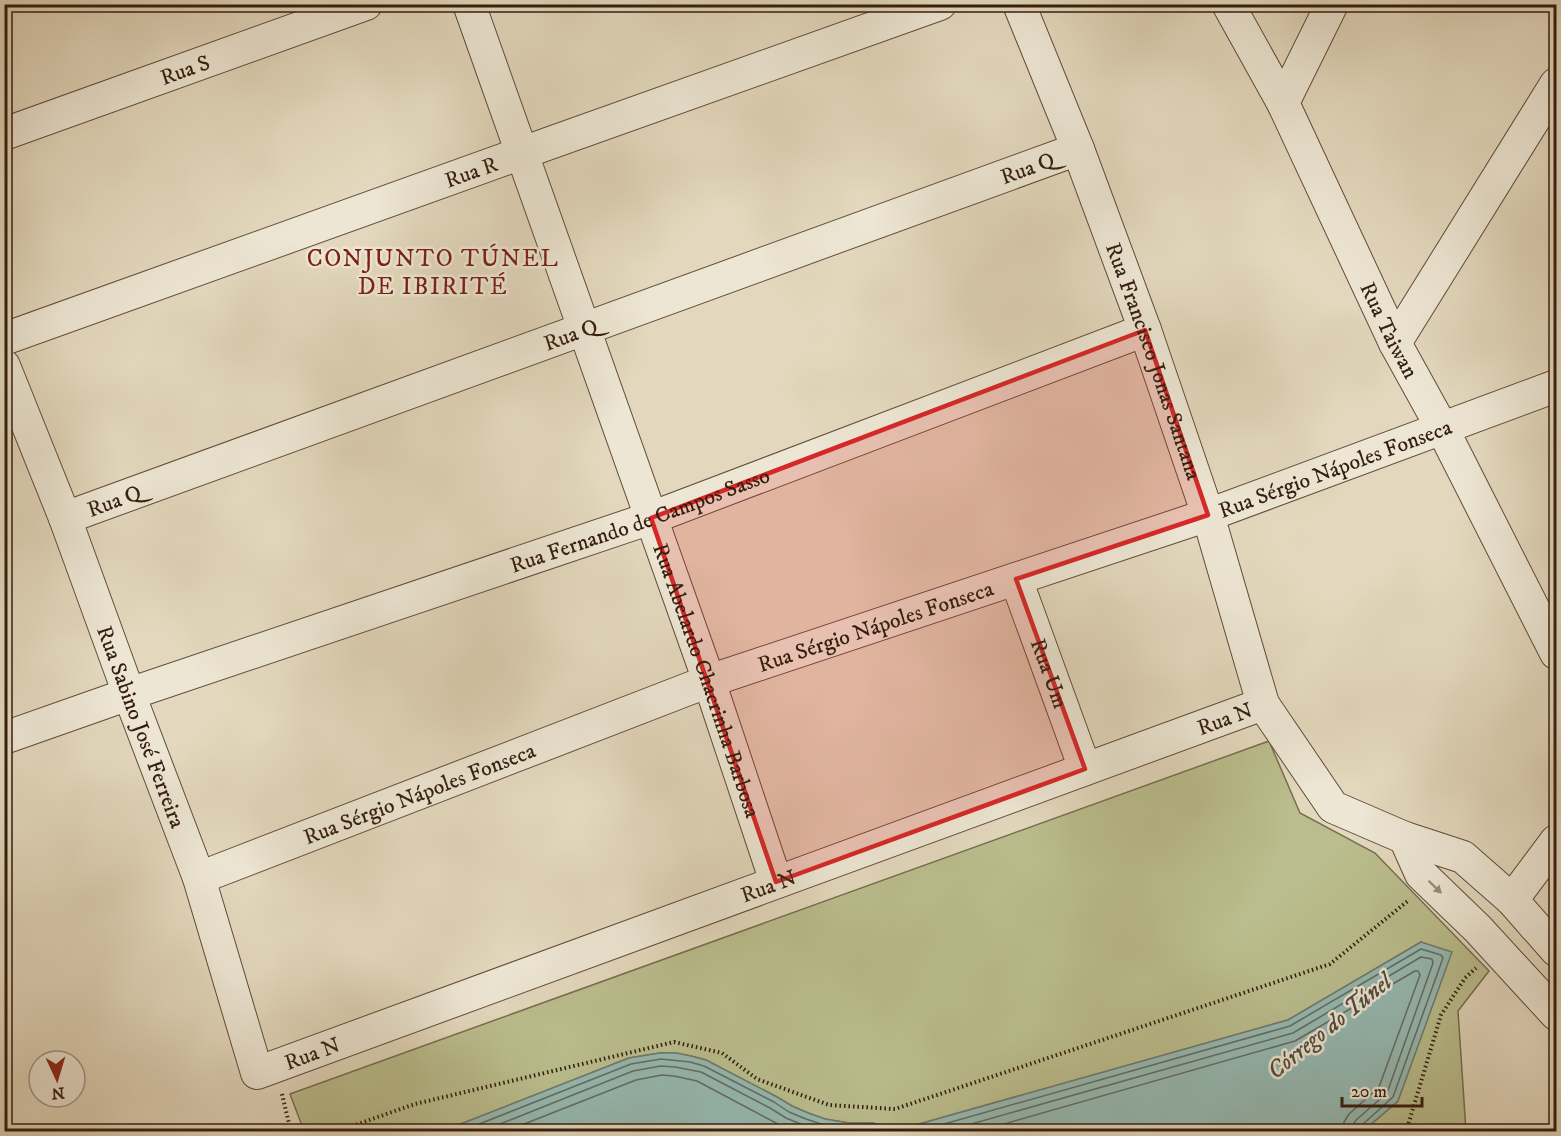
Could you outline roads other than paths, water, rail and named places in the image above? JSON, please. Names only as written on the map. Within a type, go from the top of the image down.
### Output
[{"type":"street","name":"Rua S","points":[[4,134],[366,4]]},
{"type":"street","name":"Rua Abelardo Chacrinha Barbosa","points":[[469,4],[709,681],[776,882]]},
{"type":"street","name":"Rua R","points":[[4,339],[940,4]]},
{"type":"street","name":"Rua Francisco Jonas Santana","points":[[1019,4],[1078,149],[1145,330],[1208,515],[1263,704],[1333,807],[1405,838],[1463,857],[1512,900],[1557,950]]},
{"type":"street","name":"Rua Taiwan","points":[[1228,4],[1283,104],[1395,343],[1442,428],[1557,653]]},
{"type":"street","points":[[1283,104],[1332,4]]},
{"type":"street","points":[[1395,343],[1557,84]]},
{"type":"street","name":"Rua Q","points":[[65,518],[1078,149]]},
{"type":"street","name":"Rua Fernando de Campos Sasso","points":[[4,738],[651,518],[1145,330]]},
{"type":"street","name":"Rua Sabino José Ferreira","points":[[4,366],[65,518],[199,878],[257,1073],[275,1068]]},
{"type":"street","name":"Rua Sérgio Nápoles Fonseca","points":[[199,878],[709,681],[1208,515],[1557,386]]},
{"type":"street","name":"Rua Um","points":[[1016,579],[1084,769]]},
{"type":"street","name":"Rua N","points":[[275,1068],[1263,704]]},
{"type":"street","points":[[1405,838],[1421,874],[1497,949],[1557,1014]]},
{"type":"street","points":[[1512,900],[1557,841]]},
{"type":"water","name":"Córrego do Túnel","points":[[1421,942],[1452,952],[1398,1101],[1363,1131],[443,1131],[629,1058],[660,1053],[676,1053],[706,1060],[792,1106],[825,1119],[849,1123],[873,1123],[898,1130],[1288,1020]]},
{"type":"district","name":"CONJUNTO TÚNEL DE IBIRITÉ","points":[[433,272]]}]
